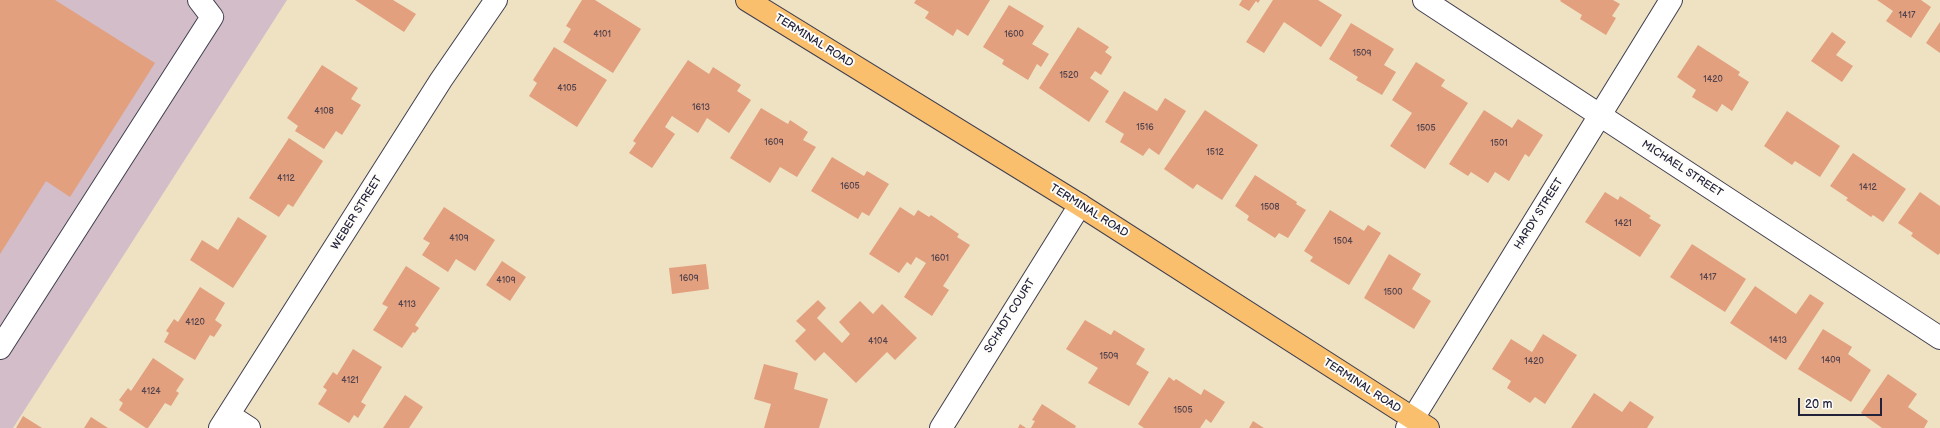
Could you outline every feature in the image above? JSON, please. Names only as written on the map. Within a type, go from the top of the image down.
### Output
[{"type":"main road","name":"TERMINAL ROAD","points":[[747,0],[1080,205],[1416,425]]},
{"type":"street","points":[[0,348],[212,17],[199,0]]},
{"type":"street","name":"WEBER STREET","points":[[224,422],[441,80],[496,0]]},
{"type":"street","name":"MICHAEL STREET","points":[[1424,0],[1940,338]]},
{"type":"street","name":"HARDY STREET","points":[[1416,425],[1600,115],[1671,0]]},
{"type":"street","name":"SCHADT COURT","points":[[941,428],[1080,205]]},
{"type":"street","points":[[224,422],[249,428]]},
{"type":"shaded area","points":[[0,0],[287,0],[13,428],[0,428]]},
{"type":"building","points":[[0,0],[55,0],[155,63],[70,197],[46,181],[0,254]]},
{"type":"building","points":[[355,0],[393,0],[416,14],[404,32]]},
{"type":"building","points":[[582,0],[595,0],[641,29],[613,73],[563,42],[571,29],[566,26]]},
{"type":"building","points":[[916,0],[990,0],[968,36],[957,29],[953,36],[925,18],[929,12],[914,3]]},
{"type":"building","points":[[1242,0],[1260,0],[1258,3],[1256,1],[1249,11],[1239,5]]},
{"type":"building","points":[[1273,0],[1318,0],[1342,15],[1321,47],[1284,22],[1264,53],[1246,42]]},
{"type":"building","points":[[1613,0],[1620,4],[1612,16],[1616,18],[1606,35],[1580,19],[1582,15],[1560,1]]},
{"type":"building","points":[[1877,0],[1921,0],[1931,7],[1911,38],[1886,21],[1893,11]]},
{"type":"building","points":[[1009,5],[1044,26],[1032,44],[1049,54],[1041,67],[1037,64],[1028,80],[1002,64],[1004,60],[983,47]]},
{"type":"building","points":[[1940,22],[1940,53],[1926,43]]},
{"type":"building","points":[[1351,23],[1394,49],[1384,65],[1396,72],[1382,95],[1356,80],[1358,77],[1329,59]]},
{"type":"building","points":[[1078,27],[1109,47],[1105,52],[1112,57],[1101,75],[1095,71],[1090,78],[1109,91],[1089,122],[1039,88]]},
{"type":"building","points":[[1832,32],[1846,42],[1836,55],[1853,66],[1842,82],[1811,61]]},
{"type":"building","points":[[1698,45],[1740,72],[1738,75],[1749,82],[1732,111],[1722,104],[1717,112],[1692,97],[1696,90],[1677,77]]},
{"type":"building","points":[[554,47],[607,80],[577,127],[529,96],[537,83],[533,80]]},
{"type":"building","points":[[688,60],[709,74],[713,67],[741,85],[737,91],[751,100],[729,133],[707,118],[698,133],[672,116],[665,127],[675,134],[652,168],[629,153],[636,143],[633,141]]},
{"type":"building","points":[[1416,62],[1445,80],[1441,86],[1468,103],[1425,169],[1390,146],[1412,113],[1392,100]]},
{"type":"building","points":[[322,65],[358,88],[351,99],[361,105],[342,135],[336,131],[324,149],[295,131],[298,126],[287,118]]},
{"type":"building","points":[[1124,91],[1157,111],[1165,98],[1186,111],[1159,155],[1149,148],[1143,156],[1120,142],[1124,134],[1105,122]]},
{"type":"building","points":[[761,108],[788,124],[790,120],[808,132],[803,140],[816,147],[797,177],[780,167],[770,183],[730,158]]},
{"type":"building","points":[[1205,110],[1258,145],[1222,200],[1197,184],[1193,189],[1164,169]]},
{"type":"building","points":[[1484,110],[1512,128],[1518,119],[1543,135],[1529,157],[1525,154],[1509,181],[1495,172],[1488,183],[1471,172],[1468,176],[1449,164]]},
{"type":"building","points":[[1787,111],[1840,146],[1820,177],[1795,161],[1792,165],[1764,146]]},
{"type":"building","points":[[289,138],[323,161],[293,207],[288,204],[279,217],[249,198]]},
{"type":"building","points":[[1853,153],[1906,189],[1883,222],[1873,215],[1871,217],[1846,200],[1848,198],[1830,186]]},
{"type":"building","points":[[832,157],[864,176],[867,171],[889,184],[869,216],[862,212],[858,219],[811,191]]},
{"type":"building","points":[[1255,175],[1297,202],[1296,204],[1306,210],[1288,238],[1279,233],[1275,238],[1247,220],[1249,216],[1235,206]]},
{"type":"building","points":[[1605,192],[1618,200],[1620,196],[1651,216],[1649,218],[1661,225],[1640,257],[1585,222]]},
{"type":"building","points":[[1920,192],[1940,206],[1940,253],[1938,255],[1911,236],[1913,233],[1898,223]]},
{"type":"building","points":[[444,207],[495,240],[475,271],[456,259],[448,272],[422,255],[430,243],[423,239]]},
{"type":"building","points":[[900,207],[914,216],[918,210],[929,217],[931,215],[959,234],[957,237],[970,245],[943,286],[949,290],[932,316],[904,297],[926,263],[916,257],[911,265],[907,262],[899,273],[869,254]]},
{"type":"building","points":[[1330,210],[1364,231],[1368,225],[1381,233],[1349,285],[1310,261],[1313,257],[1304,251]]},
{"type":"building","points":[[238,217],[267,236],[233,288],[190,260],[202,240],[218,250]]},
{"type":"building","points":[[1692,244],[1746,279],[1725,312],[1670,277]]},
{"type":"building","points":[[1389,254],[1421,274],[1412,289],[1431,301],[1414,329],[1364,298]]},
{"type":"building","points":[[502,261],[526,277],[510,301],[486,285]]},
{"type":"building","points":[[706,264],[709,289],[672,294],[669,268]]},
{"type":"building","points":[[406,266],[440,288],[415,325],[419,328],[415,333],[413,332],[402,348],[373,330],[388,307],[382,304]]},
{"type":"building","points":[[1755,286],[1796,314],[1810,294],[1824,303],[1786,360],[1730,323]]},
{"type":"building","points":[[200,287],[225,303],[215,320],[222,325],[214,337],[210,335],[195,360],[164,342],[169,333],[166,331],[174,319],[178,322]]},
{"type":"building","points":[[818,300],[826,308],[817,318],[842,343],[850,334],[839,322],[860,301],[873,314],[882,304],[917,338],[895,360],[887,352],[856,383],[824,352],[815,361],[795,341],[806,330],[796,321]]},
{"type":"building","points":[[1085,320],[1111,335],[1114,330],[1145,349],[1136,364],[1149,372],[1129,406],[1088,383],[1098,368],[1066,349]]},
{"type":"building","points":[[1823,329],[1852,347],[1848,354],[1871,370],[1851,402],[1798,369]]},
{"type":"building","points":[[1543,334],[1577,355],[1545,404],[1535,397],[1530,403],[1507,388],[1511,381],[1492,369],[1511,339],[1532,352]]},
{"type":"building","points":[[353,349],[382,367],[361,402],[366,405],[358,418],[354,415],[349,423],[318,404],[327,390],[323,387],[333,372],[337,375]]},
{"type":"building","points":[[153,358],[184,379],[176,391],[179,393],[171,406],[165,403],[148,428],[146,428],[119,410],[123,403],[119,400],[128,388],[131,391]]},
{"type":"building","points":[[764,364],[798,373],[794,389],[828,399],[819,428],[764,428],[771,404],[754,399]]},
{"type":"building","points":[[1888,374],[1917,394],[1908,407],[1928,421],[1924,428],[1882,428],[1861,413]]},
{"type":"building","points":[[1169,377],[1174,381],[1176,379],[1201,395],[1204,389],[1225,402],[1211,423],[1206,419],[1200,428],[1144,428],[1138,424]]},
{"type":"building","points":[[1594,393],[1622,412],[1630,401],[1654,417],[1647,428],[1571,428]]},
{"type":"building","points":[[405,395],[423,407],[409,428],[383,428]]},
{"type":"building","points":[[1042,404],[1076,426],[1075,428],[1031,428],[1035,421],[1032,420]]},
{"type":"building","points":[[23,416],[42,428],[16,428]]},
{"type":"building","points":[[91,417],[108,428],[84,428]]},
{"type":"building","points":[[1253,421],[1264,428],[1249,428]]},
{"type":"building","points":[[1020,424],[1026,428],[1018,428]]}]
